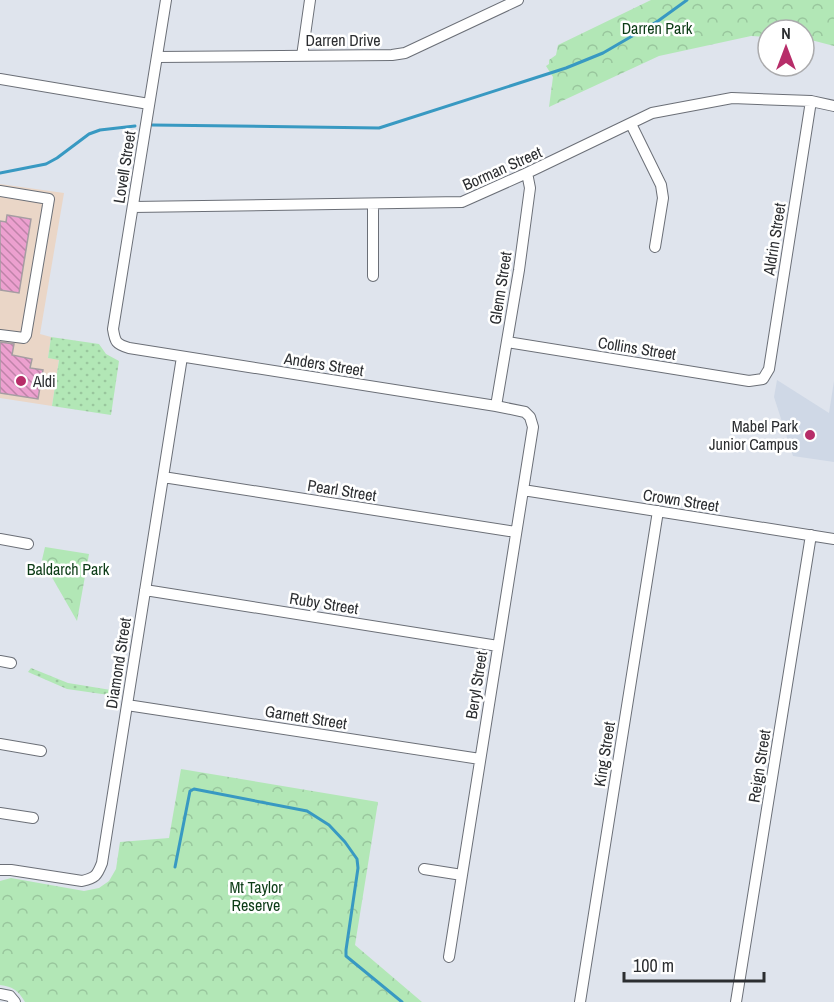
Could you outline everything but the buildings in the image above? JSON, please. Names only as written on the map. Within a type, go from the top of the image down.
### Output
[{"type":"street","name":"Lovell Street","points":[[115,339],[113,329],[166,0]]},
{"type":"street","points":[[302,56],[310,0]]},
{"type":"street","name":"Darren Drive","points":[[157,57],[405,53],[518,0]]},
{"type":"street","points":[[0,79],[149,104]]},
{"type":"street","name":"Borman Street","points":[[133,207],[462,202],[652,113],[732,98],[811,101],[834,106]]},
{"type":"street","name":"Aldrin Street","points":[[762,380],[769,369],[811,101]]},
{"type":"street","points":[[631,124],[661,185],[663,198],[655,246]]},
{"type":"street","name":"Glenn Street","points":[[496,406],[530,188],[527,173]]},
{"type":"street","points":[[0,191],[49,200],[26,334],[24,338],[0,335]]},
{"type":"street","points":[[373,205],[373,276]]},
{"type":"street","name":"Anders Street","points":[[115,339],[119,345],[129,348],[496,406],[525,412],[530,417]]},
{"type":"street","name":"Collins Street","points":[[507,342],[748,381],[762,380]]},
{"type":"street","name":"Diamond Street","points":[[0,870],[82,881],[98,874],[102,863],[182,357]]},
{"type":"street","name":"Beryl Street","points":[[449,957],[523,490],[532,427],[530,417]]},
{"type":"street","name":"Pearl Street","points":[[163,477],[516,532]]},
{"type":"street","name":"Crown Street","points":[[523,490],[834,539]]},
{"type":"street","name":"King Street","points":[[580,1002],[658,511]]},
{"type":"street","name":"Reign Street","points":[[736,1002],[811,535]]},
{"type":"street","points":[[0,539],[28,544]]},
{"type":"street","name":"Ruby Street","points":[[145,590],[498,646]]},
{"type":"street","name":"Garnett Street","points":[[127,705],[480,759]]},
{"type":"street","points":[[0,744],[41,751]]},
{"type":"street","points":[[0,813],[33,818]]},
{"type":"street","points":[[424,869],[462,875]]},
{"type":"street","points":[[0,994],[10,996],[15,1002]]},
{"type":"shaded area","points":[[0,184],[64,193],[40,334],[51,337],[48,358],[59,359],[52,406],[0,398]]},
{"type":"shaded area","name":"Mabel Park Junior Campus","points":[[777,380],[829,413],[834,381],[834,462],[793,456],[774,397]]},
{"type":"green space","name":"Darren Park","points":[[651,0],[834,0],[834,46],[816,41],[816,18],[756,18],[756,36],[659,56],[549,107],[553,77],[546,66],[549,60],[556,55],[558,45]]},
{"type":"green space","points":[[51,337],[99,344],[106,354],[119,361],[111,415],[52,406],[59,360],[48,358]]},
{"type":"green space","name":"Baldarch Park","points":[[45,547],[89,554],[77,621],[42,560]]},
{"type":"green space","points":[[31,668],[68,683],[111,690],[116,687],[114,700],[109,695],[67,689],[28,672]]},
{"type":"green space","name":"Mt Taylor Reserve","points":[[181,769],[378,802],[355,945],[422,1002],[25,1002],[15,990],[0,985],[0,881],[11,878],[84,891],[99,888],[109,881],[116,869],[120,842],[169,838]]},
{"type":"waterway","points":[[152,125],[379,128],[566,68],[603,53],[658,21],[687,0]]},
{"type":"waterway","points":[[0,173],[46,164],[89,134],[100,130],[135,126]]},
{"type":"waterway","points":[[175,867],[190,791],[194,789],[307,811],[329,825],[357,859],[358,868],[346,956],[402,1002]]},
{"type":"place","name":"Aldi","points":[[21,381]]},
{"type":"place","name":"Mabel Park Junior Campus","points":[[810,435]]}]
